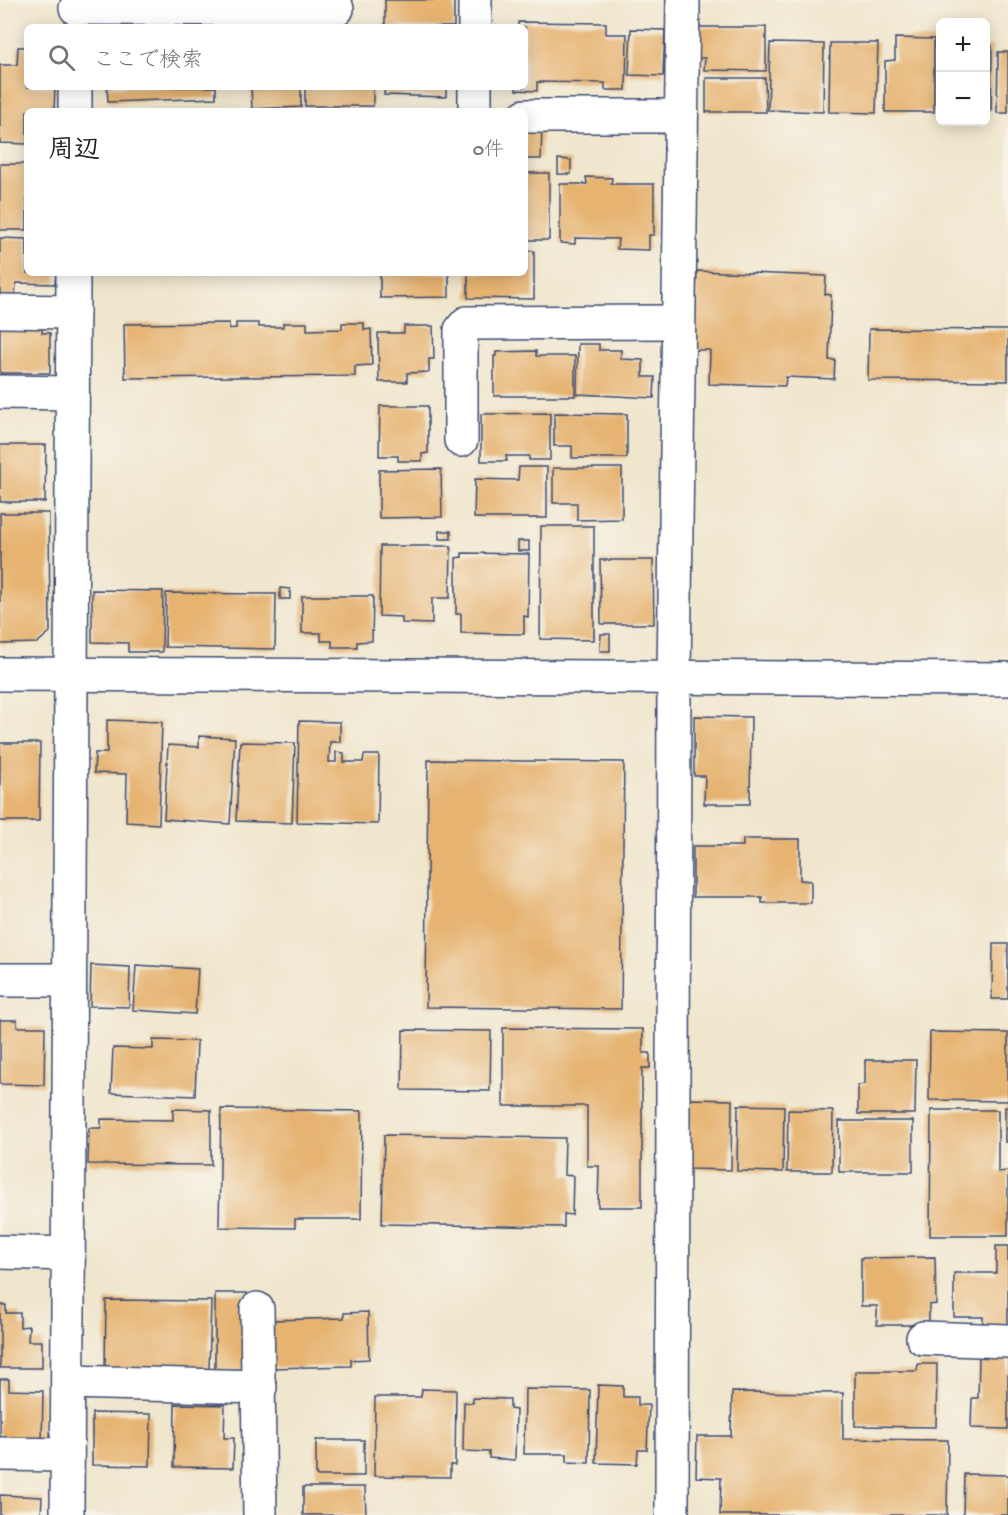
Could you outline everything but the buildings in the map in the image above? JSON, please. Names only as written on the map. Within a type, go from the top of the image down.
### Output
[{"type":"street","points":[[475,0],[475,24]]},
{"type":"street","points":[[672,1515],[674,676],[683,0]]},
{"type":"street","points":[[76,12],[337,9]]},
{"type":"street","points":[[75,90],[75,108]]},
{"type":"street","points":[[475,90],[475,108]]},
{"type":"street","points":[[528,116],[681,116]]},
{"type":"street","points":[[67,1515],[66,1254],[72,675],[73,276]]},
{"type":"street","points":[[0,311],[73,312]]},
{"type":"street","points":[[460,440],[462,330],[466,323],[678,322]]},
{"type":"street","points":[[0,392],[72,393]]},
{"type":"street","points":[[0,674],[1008,679]]},
{"type":"street","points":[[0,980],[68,980]]},
{"type":"street","points":[[0,1252],[66,1254]]},
{"type":"street","points":[[257,1309],[260,1387],[260,1515]]},
{"type":"street","points":[[923,1338],[1008,1341]]},
{"type":"street","points":[[68,1382],[260,1387]]},
{"type":"street","points":[[0,1454],[67,1455]]}]
